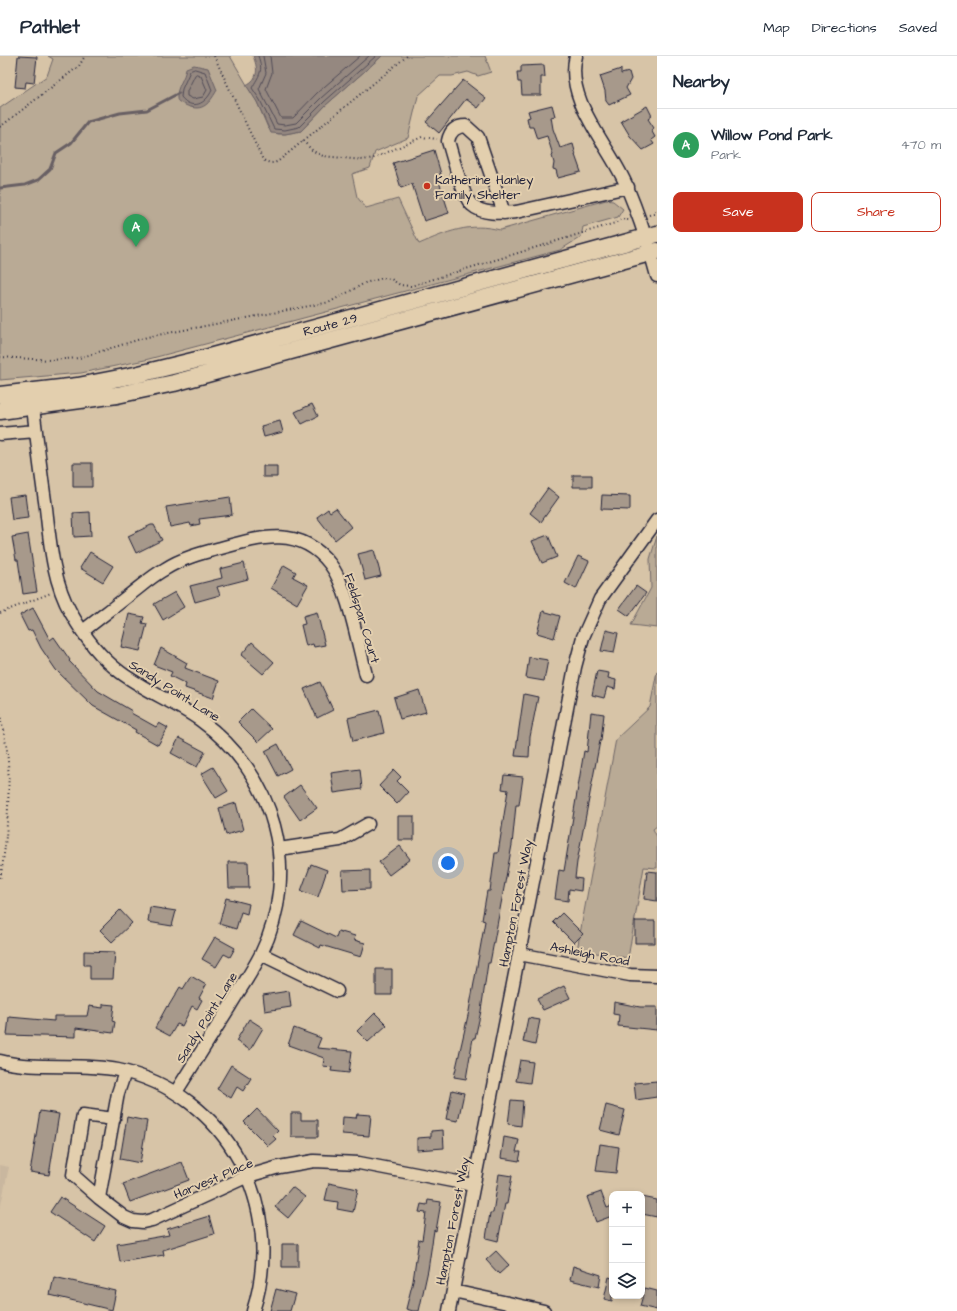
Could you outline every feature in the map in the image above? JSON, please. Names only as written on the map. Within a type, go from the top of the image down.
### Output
[{"type":"main road","name":"Route 29","points":[[0,395],[78,386],[135,375],[209,357],[651,236]]},
{"type":"main road","name":"Route 29","points":[[0,410],[33,407],[117,395],[174,383],[654,252]]},
{"type":"street","points":[[576,56],[575,78],[581,103],[628,187],[638,218],[651,236],[657,276]]},
{"type":"street","points":[[504,213],[478,137],[466,126],[460,126],[454,129],[449,135],[448,141],[468,201],[481,210],[504,213],[516,212],[628,187]]},
{"type":"street","name":"Sandy Point Lane","points":[[33,407],[51,545],[60,590],[71,614],[97,651],[121,673],[195,716],[231,746],[254,777],[268,804],[279,849],[280,876],[278,902],[270,933],[261,954],[176,1092]]},
{"type":"street","points":[[0,434],[36,431]]},
{"type":"street","name":"Hampton Forest Way","points":[[449,1311],[575,667],[583,637],[600,599],[657,520]]},
{"type":"street","name":"Feldspar Court","points":[[82,631],[153,576],[177,562],[255,538],[271,536],[285,537],[299,541],[313,548],[325,558],[334,571],[343,589],[366,675]]},
{"type":"street","points":[[279,849],[340,840],[368,824]]},
{"type":"street","points":[[261,954],[337,991]]},
{"type":"street","name":"Ashleigh Road","points":[[519,954],[630,975],[657,976]]},
{"type":"street","points":[[0,1061],[34,1066],[95,1066],[125,1072],[160,1084],[176,1092],[218,1129],[237,1156],[248,1176],[257,1206],[262,1232],[263,1253],[259,1290],[253,1311]]},
{"type":"street","points":[[99,1198],[118,1093],[125,1072]]},
{"type":"street","name":"Harvest Place","points":[[114,1119],[83,1115],[73,1175],[99,1198],[124,1217],[133,1221],[143,1222],[152,1220],[248,1176],[297,1163],[334,1160],[359,1163],[473,1185]]},
{"type":"street","points":[[453,1291],[544,1311]]},
{"type":"path","points":[[0,127],[80,66],[85,56]]},
{"type":"path","points":[[214,56],[263,160],[270,163],[276,163],[407,56]]},
{"type":"path","points":[[303,141],[313,151],[323,156],[363,160],[374,158],[422,137],[448,141]]},
{"type":"path","points":[[0,357],[50,360],[79,358],[147,337],[330,302],[365,283],[383,278],[391,279],[400,285],[417,284],[509,254],[615,223],[621,219],[626,221],[654,214],[657,209]]},
{"type":"path","points":[[0,613],[60,590]]},
{"type":"path","points":[[0,714],[7,751],[7,792],[3,862],[0,879]]},
{"type":"shaded area","points":[[48,56],[230,56],[257,102],[268,128],[278,134],[285,134],[301,131],[326,105],[382,56],[485,56],[491,72],[478,76],[468,72],[452,76],[440,76],[418,96],[408,138],[375,152],[370,168],[352,174],[357,197],[366,208],[398,199],[419,244],[449,232],[468,228],[478,227],[500,230],[606,200],[613,201],[623,209],[618,217],[583,227],[581,237],[560,250],[145,360],[81,373],[0,380],[0,108],[47,76],[53,59]]},
{"type":"shaded area","points":[[657,536],[657,628],[631,625],[651,588],[650,559]]},
{"type":"shaded area","points":[[657,671],[657,826],[653,829],[657,837],[657,868],[644,867],[628,958],[577,950],[616,739],[650,707]]},
{"type":"shaded area","points":[[0,1165],[9,1167],[0,1209]]},
{"type":"water","points":[[253,56],[382,56],[326,105],[301,131],[285,134],[271,133],[257,102],[246,85],[253,80],[256,73],[256,65]]},
{"type":"water","points":[[194,65],[208,68],[217,90],[207,104],[199,108],[189,107],[179,102],[177,99],[178,90],[186,68]]},
{"type":"building","points":[[18,56],[37,57],[34,83],[26,82],[25,88],[15,87]]},
{"type":"building","points":[[544,65],[545,77],[541,77],[541,95],[522,95],[521,82],[518,82],[517,72],[521,72],[521,66]]},
{"type":"building","points":[[621,69],[621,74],[629,72],[631,79],[626,88],[630,95],[609,105],[606,101],[605,91],[600,76]]},
{"type":"building","points":[[463,80],[486,98],[478,108],[466,99],[439,133],[426,122]]},
{"type":"building","points":[[552,105],[555,116],[551,117],[553,129],[560,148],[573,144],[581,172],[558,178],[556,170],[553,169],[553,155],[547,136],[537,139],[533,127],[529,127],[527,118],[530,117],[528,111]]},
{"type":"building","points":[[647,106],[652,116],[648,119],[654,128],[651,130],[655,137],[651,140],[654,144],[643,150],[630,136],[621,121]]},
{"type":"building","name":"Katherine Hanley Family Shelter","points":[[434,150],[441,174],[437,175],[449,213],[424,221],[412,184],[401,188],[393,163]]},
{"type":"building","points":[[312,404],[318,416],[302,424],[295,412]]},
{"type":"building","points":[[280,421],[283,432],[264,437],[261,426]]},
{"type":"building","points":[[73,463],[92,463],[92,487],[73,487]]},
{"type":"building","points":[[263,466],[277,466],[277,477],[263,477]]},
{"type":"building","points":[[573,475],[592,475],[592,487],[573,487]]},
{"type":"building","points":[[548,488],[559,497],[541,522],[530,513]]},
{"type":"building","points":[[25,495],[28,518],[12,520],[9,497]]},
{"type":"building","points":[[602,495],[630,496],[630,510],[601,509]]},
{"type":"building","points":[[230,497],[232,515],[199,519],[200,524],[191,526],[190,523],[170,527],[166,507]]},
{"type":"building","points":[[336,508],[351,527],[335,540],[317,517],[328,509],[330,512]]},
{"type":"building","points":[[90,512],[91,536],[74,537],[73,513]]},
{"type":"building","points":[[154,525],[162,540],[136,553],[128,536]]},
{"type":"building","points":[[28,534],[37,592],[23,594],[18,560],[16,560],[12,537]]},
{"type":"building","points":[[548,535],[557,557],[542,563],[532,541]]},
{"type":"building","points":[[374,550],[381,576],[365,580],[358,554]]},
{"type":"building","points":[[90,552],[113,566],[103,582],[80,568]]},
{"type":"building","points":[[578,556],[589,561],[576,589],[565,583]]},
{"type":"building","points":[[244,563],[248,579],[217,587],[220,595],[195,602],[190,586],[222,578],[220,569]]},
{"type":"building","points":[[284,565],[296,572],[293,577],[308,585],[297,604],[271,588]]},
{"type":"building","points":[[636,586],[646,593],[629,616],[619,609]]},
{"type":"building","points":[[175,592],[184,607],[163,620],[154,604]]},
{"type":"building","points":[[33,608],[50,640],[54,637],[70,660],[69,661],[98,691],[132,711],[131,713],[156,727],[159,723],[168,728],[158,745],[135,732],[136,730],[93,706],[56,670],[41,648],[32,630],[28,631],[20,615]]},
{"type":"building","points":[[543,611],[560,616],[554,638],[537,633]]},
{"type":"building","points":[[317,612],[325,645],[314,647],[313,644],[306,646],[301,625],[305,624],[303,616]]},
{"type":"building","points":[[129,614],[144,617],[142,623],[147,624],[140,651],[121,647]]},
{"type":"building","points":[[606,630],[618,633],[614,653],[601,651]]},
{"type":"building","points":[[252,642],[274,662],[263,674],[241,655]]},
{"type":"building","points":[[161,648],[187,663],[185,668],[219,681],[213,698],[185,688],[186,684],[170,676],[172,672],[154,665]]},
{"type":"building","points":[[529,657],[548,660],[544,681],[526,678]]},
{"type":"building","points":[[597,671],[609,673],[608,678],[616,680],[615,689],[607,687],[604,698],[592,695]]},
{"type":"building","points":[[320,682],[333,710],[317,718],[304,689]]},
{"type":"building","points":[[419,690],[426,712],[400,719],[394,698]]},
{"type":"building","points":[[524,694],[538,697],[530,737],[529,757],[515,756]]},
{"type":"building","points":[[251,709],[272,729],[258,742],[238,722]]},
{"type":"building","points":[[379,710],[384,733],[353,741],[348,718]]},
{"type":"building","points":[[591,712],[604,714],[601,741],[577,862],[575,878],[582,879],[581,891],[569,889],[568,901],[555,899],[559,870],[564,871],[584,751],[587,752]]},
{"type":"building","points":[[179,738],[205,752],[197,767],[171,753]]},
{"type":"building","points":[[278,744],[291,769],[278,776],[265,751]]},
{"type":"building","points":[[213,767],[228,791],[216,798],[201,774]]},
{"type":"building","points":[[360,769],[362,789],[334,793],[331,773]]},
{"type":"building","points":[[394,770],[401,777],[397,781],[408,792],[397,804],[379,786]]},
{"type":"building","points":[[504,775],[523,777],[519,805],[516,805],[512,845],[490,963],[488,963],[481,1011],[475,1038],[473,1038],[466,1079],[454,1077],[469,1011],[485,921],[482,920],[487,891],[490,891],[495,853],[498,853],[508,790],[502,789]]},
{"type":"building","points":[[300,785],[317,808],[300,820],[284,797]]},
{"type":"building","points":[[236,803],[243,830],[226,835],[219,808]]},
{"type":"building","points":[[398,816],[414,816],[414,840],[398,840]]},
{"type":"building","points":[[400,846],[410,859],[389,875],[379,862]]},
{"type":"building","points":[[228,862],[248,862],[249,888],[229,888]]},
{"type":"building","points":[[311,864],[327,870],[318,897],[301,891]]},
{"type":"building","points":[[370,870],[370,889],[343,890],[342,871]]},
{"type":"building","points":[[647,871],[657,872],[657,901],[644,899]]},
{"type":"building","points":[[226,898],[249,904],[247,914],[241,912],[236,929],[219,924]]},
{"type":"building","points":[[150,907],[176,911],[172,926],[148,922]]},
{"type":"building","points":[[120,910],[132,923],[112,942],[100,930]]},
{"type":"building","points":[[562,913],[583,934],[574,943],[553,922]]},
{"type":"building","points":[[301,921],[336,938],[338,931],[355,936],[354,940],[365,943],[361,957],[321,945],[320,948],[294,935]]},
{"type":"building","points":[[635,921],[655,921],[655,943],[635,943]]},
{"type":"building","points":[[215,937],[235,948],[230,957],[224,954],[216,967],[202,959]]},
{"type":"building","points":[[84,951],[115,952],[113,979],[90,979],[90,965],[84,965]]},
{"type":"building","points":[[376,969],[392,969],[392,995],[376,995]]},
{"type":"building","points":[[191,976],[206,985],[199,998],[202,1000],[197,1009],[192,1006],[182,1026],[177,1024],[170,1036],[155,1028],[167,1006],[168,1007],[180,987],[183,989]]},
{"type":"building","points":[[564,986],[570,998],[543,1010],[537,999]]},
{"type":"building","points":[[289,991],[291,1007],[265,1011],[263,995]]},
{"type":"building","points":[[614,1002],[640,1007],[657,1007],[657,1030],[618,1026],[619,1015],[613,1014]]},
{"type":"building","points":[[103,1004],[114,1005],[112,1021],[115,1022],[113,1033],[76,1028],[76,1037],[7,1035],[9,1017],[54,1021],[54,1016],[87,1016],[89,1006],[103,1008]]},
{"type":"building","points":[[375,1013],[387,1025],[368,1042],[357,1031]]},
{"type":"building","points":[[528,1018],[540,1020],[535,1045],[523,1042]]},
{"type":"building","points":[[249,1019],[263,1028],[250,1050],[236,1041]]},
{"type":"building","points":[[294,1028],[321,1038],[317,1048],[352,1051],[349,1073],[331,1071],[332,1067],[323,1066],[324,1058],[288,1045]]},
{"type":"building","points":[[520,1060],[533,1062],[530,1083],[516,1081]]},
{"type":"building","points":[[231,1065],[251,1078],[243,1091],[237,1087],[231,1098],[217,1089]]},
{"type":"building","points":[[657,1081],[657,1097],[636,1100],[634,1083]]},
{"type":"building","points":[[452,1090],[464,1093],[458,1121],[446,1119]]},
{"type":"building","points":[[511,1100],[523,1101],[521,1126],[508,1124]]},
{"type":"building","points":[[606,1105],[625,1110],[619,1135],[600,1130]]},
{"type":"building","points":[[257,1109],[278,1131],[273,1136],[276,1139],[268,1146],[244,1122]]},
{"type":"building","points":[[40,1111],[59,1114],[49,1175],[30,1172]]},
{"type":"building","points":[[291,1113],[301,1113],[301,1120],[318,1120],[318,1137],[291,1137]]},
{"type":"building","points":[[357,1114],[371,1115],[369,1136],[342,1134],[343,1117],[356,1118]]},
{"type":"building","points":[[127,1117],[147,1121],[140,1163],[120,1159]]},
{"type":"building","points":[[443,1130],[444,1148],[417,1150],[417,1138],[431,1137],[431,1131]]},
{"type":"building","points":[[504,1137],[519,1140],[516,1152],[521,1152],[519,1161],[501,1158]]},
{"type":"building","points":[[600,1144],[619,1147],[616,1173],[596,1171]]},
{"type":"building","points":[[182,1162],[189,1180],[130,1202],[123,1184]]},
{"type":"building","points":[[499,1174],[512,1176],[498,1241],[486,1238],[490,1213],[493,1213]]},
{"type":"building","points":[[329,1183],[358,1189],[353,1212],[337,1209],[338,1202],[325,1200]]},
{"type":"building","points":[[292,1187],[305,1197],[288,1218],[275,1207]]},
{"type":"building","points":[[601,1192],[607,1208],[609,1207],[609,1217],[596,1222],[587,1197]]},
{"type":"building","points":[[60,1197],[105,1226],[95,1242],[50,1212]]},
{"type":"building","points":[[645,1198],[657,1200],[657,1217],[645,1215]]},
{"type":"building","points":[[428,1200],[441,1202],[436,1231],[434,1230],[428,1270],[419,1311],[413,1311],[406,1309],[413,1281],[419,1239],[422,1240],[426,1213],[419,1212],[421,1204],[427,1205]]},
{"type":"building","points":[[209,1216],[214,1234],[163,1250],[164,1255],[120,1262],[117,1244],[169,1235],[167,1229]]},
{"type":"building","points":[[282,1244],[298,1244],[298,1267],[282,1267]]},
{"type":"building","points":[[496,1251],[509,1265],[499,1274],[486,1260]]},
{"type":"building","points":[[573,1266],[601,1275],[599,1287],[570,1280]]},
{"type":"building","points":[[54,1277],[116,1291],[112,1310],[50,1295]]},
{"type":"building","points":[[609,1277],[609,1299],[612,1299],[612,1301],[604,1299]]},
{"type":"building","points":[[645,1288],[657,1291],[657,1310],[640,1306],[642,1299],[645,1299]]},
{"type":"building","points":[[276,1289],[295,1294],[290,1311],[270,1311]]},
{"type":"waterway","points":[[0,188],[25,185],[38,180],[50,169],[56,153],[71,143],[88,122],[120,113],[147,110],[179,93]]},
{"type":"place","name":"Katherine Hanley Family Shelter","points":[[427,186]]},
{"type":"place","name":"Willow Pond Park","points":[[136,247]]}]
